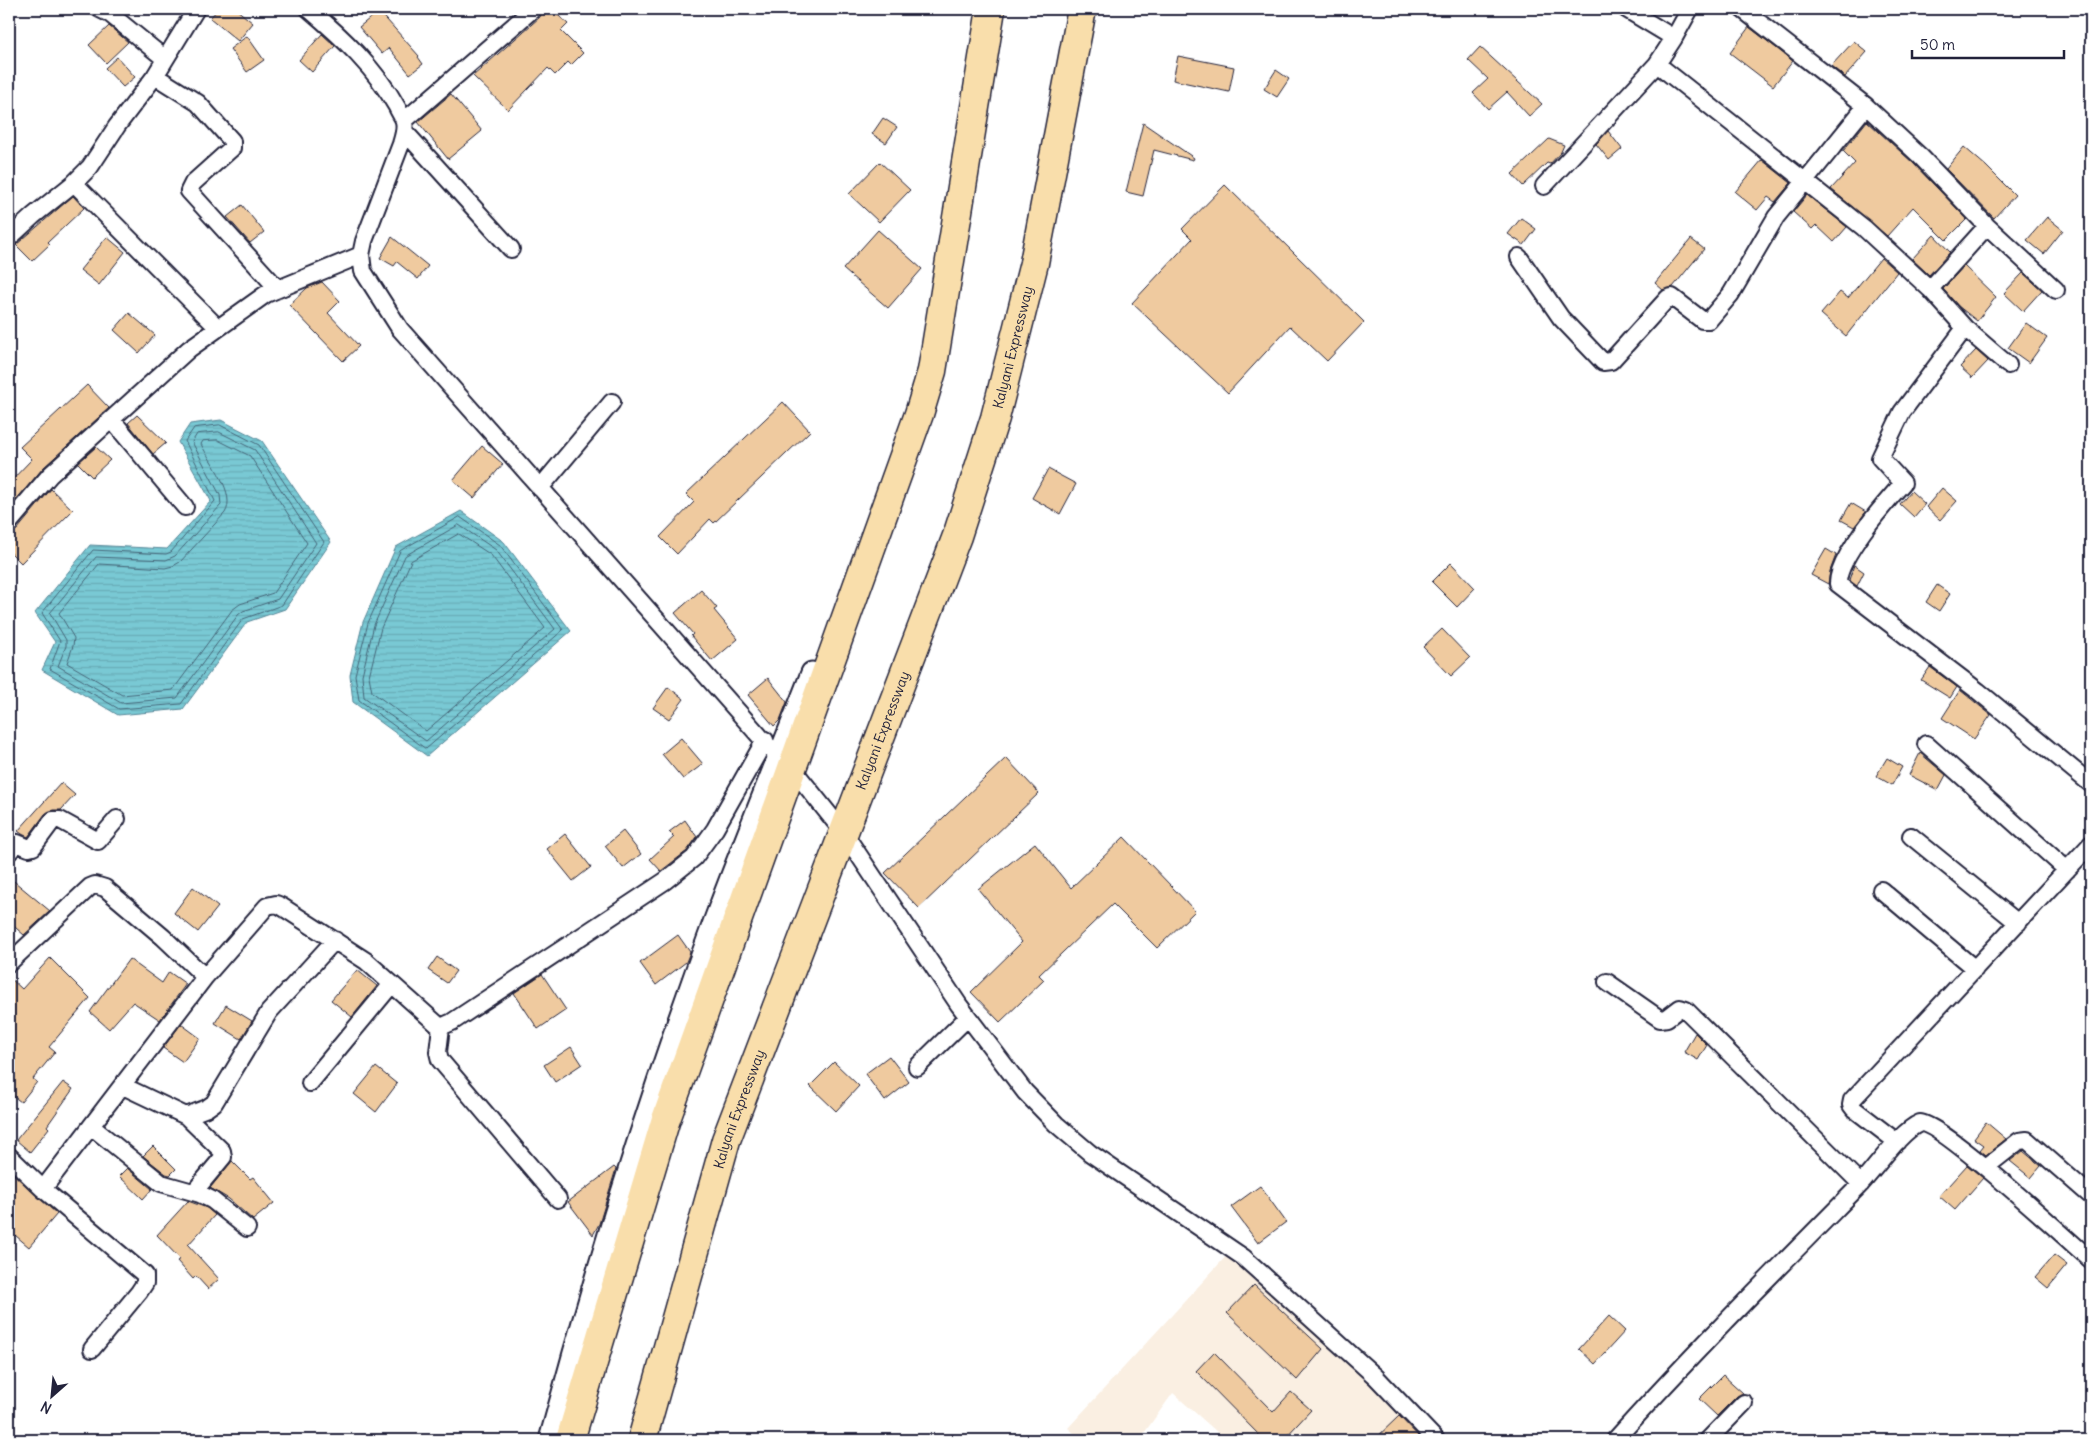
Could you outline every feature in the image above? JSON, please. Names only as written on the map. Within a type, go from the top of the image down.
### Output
[{"type":"highway","points":[[570,1440],[665,1122],[785,763],[918,414],[932,371],[991,9]]},
{"type":"highway","name":"Kalyani Expressway","points":[[642,1440],[726,1140],[957,536],[995,418],[1034,263],[1082,9]]},
{"type":"street","points":[[100,9],[110,14],[164,58]]},
{"type":"street","points":[[9,238],[90,167],[117,126],[155,76],[164,58],[196,9]]},
{"type":"street","points":[[309,9],[336,32],[370,68],[390,96],[404,127],[511,249]]},
{"type":"street","points":[[533,9],[404,127],[364,241],[361,255],[363,271],[400,329],[785,763],[844,833],[968,1017],[1025,1092],[1056,1124],[1090,1153],[1243,1258],[1376,1377],[1436,1440]]},
{"type":"street","points":[[1626,9],[1674,38]]},
{"type":"street","points":[[1544,186],[1657,64],[1690,9]]},
{"type":"street","points":[[1742,9],[1866,106],[1920,156],[1987,226],[2056,290]]},
{"type":"street","points":[[1657,64],[1864,228],[1930,289],[1965,328],[2008,365]]},
{"type":"street","points":[[155,76],[198,104],[232,141],[232,148],[193,183],[189,191],[278,289]]},
{"type":"street","points":[[1519,257],[1561,318],[1599,359],[1607,363],[1611,362],[1632,340],[1668,298],[1672,298],[1702,320],[1709,320],[1727,300],[1772,224],[1866,106]]},
{"type":"street","points":[[74,183],[218,328]]},
{"type":"street","points":[[1930,289],[1987,226]]},
{"type":"street","points":[[9,523],[50,475],[189,349],[266,294],[361,255]]},
{"type":"street","points":[[1965,328],[1902,412],[1880,458],[1903,483],[1868,524],[1840,573],[1838,584],[1978,691],[2091,784]]},
{"type":"street","points":[[540,488],[612,402]]},
{"type":"street","points":[[112,420],[185,507]]},
{"type":"street","points":[[441,1027],[452,1022],[665,881],[694,858],[715,829],[764,740]]},
{"type":"street","points":[[1926,744],[2067,870]]},
{"type":"street","points":[[550,1440],[645,1119],[715,920],[785,763]]},
{"type":"street","points":[[9,852],[16,843],[29,848],[33,847],[54,820],[60,820],[98,841],[117,819]]},
{"type":"street","points":[[1911,836],[2018,923]]},
{"type":"street","points":[[1897,1142],[1854,1109],[1851,1102],[2091,844]]},
{"type":"street","points":[[9,963],[95,884],[105,888],[163,937],[205,977]]},
{"type":"street","points":[[1881,890],[1975,969]]},
{"type":"street","points":[[43,1188],[205,977],[267,906],[271,904],[281,906],[366,961],[441,1027]]},
{"type":"street","points":[[186,1116],[207,1108],[214,1103],[269,1012],[335,940]]},
{"type":"street","points":[[1606,982],[1660,1019],[1667,1018],[1680,1008],[1686,1010],[1861,1184]]},
{"type":"street","points":[[310,1083],[392,984]]},
{"type":"street","points":[[917,1067],[968,1017]]},
{"type":"street","points":[[441,1027],[438,1052],[440,1060],[558,1199]]},
{"type":"street","points":[[123,1086],[186,1116],[223,1153],[223,1157],[194,1192]]},
{"type":"street","points":[[1615,1440],[1663,1387],[1861,1184],[1913,1126],[1924,1123],[1986,1167],[2091,1260]]},
{"type":"street","points":[[91,1126],[161,1183],[194,1192],[212,1200],[247,1228]]},
{"type":"street","points":[[1986,1167],[2018,1142],[2027,1140],[2091,1196]]},
{"type":"street","points":[[9,1156],[43,1188],[145,1275],[145,1283],[139,1292],[92,1349]]},
{"type":"street","points":[[1708,1440],[1744,1403]]},
{"type":"shaded area","points":[[1230,1252],[1361,1371],[1429,1440],[1226,1440],[1173,1393],[1139,1440],[1082,1440],[1068,1428]]},
{"type":"water","points":[[221,420],[262,441],[331,542],[285,609],[247,622],[183,709],[118,715],[42,670],[55,642],[35,613],[90,545],[167,549],[211,501],[178,442],[190,424]]},
{"type":"water","points":[[461,511],[504,542],[571,631],[427,756],[353,702],[350,675],[363,622],[396,547]]},
{"type":"building","points":[[218,9],[236,9],[253,23],[238,41],[210,18]]},
{"type":"building","points":[[543,9],[551,9],[568,24],[561,31],[583,53],[571,65],[568,62],[555,75],[548,68],[508,110],[473,76],[540,17]]},
{"type":"building","points":[[379,11],[419,56],[423,64],[410,74],[389,48],[382,54],[359,27]]},
{"type":"building","points":[[109,26],[128,42],[106,63],[89,45]]},
{"type":"building","points":[[1749,27],[1793,61],[1773,86],[1730,53]]},
{"type":"building","points":[[322,34],[335,46],[312,72],[299,60]]},
{"type":"building","points":[[247,36],[264,60],[247,72],[230,49]]},
{"type":"building","points":[[1854,41],[1867,52],[1845,77],[1831,66]]},
{"type":"building","points":[[1480,47],[1542,104],[1529,116],[1507,92],[1488,109],[1473,93],[1488,79],[1468,60]]},
{"type":"building","points":[[1178,56],[1234,67],[1229,92],[1173,80]]},
{"type":"building","points":[[117,57],[135,77],[123,87],[105,68]]},
{"type":"building","points":[[1276,70],[1289,79],[1277,97],[1264,89]]},
{"type":"building","points":[[451,94],[482,131],[448,159],[418,122]]},
{"type":"building","points":[[883,118],[897,127],[886,143],[872,134]]},
{"type":"building","points":[[1867,121],[1913,163],[1967,219],[1946,240],[1913,207],[1887,236],[1831,189],[1855,163],[1843,151]]},
{"type":"building","points":[[1143,123],[1194,158],[1193,160],[1154,150],[1143,196],[1126,192]]},
{"type":"building","points":[[1608,131],[1622,149],[1609,160],[1596,144]]},
{"type":"building","points":[[1549,139],[1564,145],[1561,152],[1550,164],[1547,163],[1523,186],[1512,174]]},
{"type":"building","points":[[1964,147],[2015,195],[1994,218],[1946,169]]},
{"type":"building","points":[[1762,160],[1791,183],[1775,202],[1768,197],[1757,210],[1735,192]]},
{"type":"building","points":[[880,162],[910,190],[879,222],[849,194]]},
{"type":"building","points":[[1225,185],[1364,322],[1327,361],[1290,326],[1228,393],[1132,303],[1192,239],[1182,229]]},
{"type":"building","points":[[1807,195],[1847,227],[1834,242],[1816,225],[1812,229],[1793,212]]},
{"type":"building","points":[[73,196],[84,208],[48,242],[50,244],[32,261],[16,245]]},
{"type":"building","points":[[242,205],[264,232],[250,243],[227,217]]},
{"type":"building","points":[[2047,217],[2063,230],[2044,254],[2027,240]]},
{"type":"building","points":[[1521,218],[1536,229],[1524,245],[1508,234]]},
{"type":"building","points":[[878,230],[922,269],[888,308],[843,269]]},
{"type":"building","points":[[1934,235],[1950,252],[1929,275],[1912,259]]},
{"type":"building","points":[[107,237],[125,252],[99,285],[80,270]]},
{"type":"building","points":[[392,237],[428,266],[418,279],[397,262],[394,266],[380,258]]},
{"type":"building","points":[[1691,239],[1704,249],[1673,287],[1663,290],[1655,283]]},
{"type":"building","points":[[1881,258],[1897,272],[1846,336],[1821,314],[1840,292],[1848,298]]},
{"type":"building","points":[[1964,266],[1996,297],[1977,321],[1958,306],[1943,289]]},
{"type":"building","points":[[2023,273],[2042,290],[2023,311],[2004,293]]},
{"type":"building","points":[[322,282],[340,301],[328,313],[359,346],[343,361],[289,305],[307,288]]},
{"type":"building","points":[[129,313],[155,335],[139,353],[114,330]]},
{"type":"building","points":[[2026,323],[2047,338],[2029,363],[2008,348]]},
{"type":"building","points":[[1976,350],[1988,361],[1972,378],[1960,367]]},
{"type":"building","points":[[87,385],[109,408],[43,468],[10,507],[9,483],[32,459],[20,447]]},
{"type":"building","points":[[783,402],[810,431],[714,523],[710,519],[677,554],[660,537],[694,502],[686,494]]},
{"type":"building","points":[[137,415],[166,443],[153,454],[128,423]]},
{"type":"building","points":[[482,446],[503,464],[474,498],[453,480]]},
{"type":"building","points":[[96,447],[110,460],[92,477],[78,463]]},
{"type":"building","points":[[1048,469],[1076,484],[1060,514],[1032,498]]},
{"type":"building","points":[[1942,488],[1957,501],[1940,520],[1926,507]]},
{"type":"building","points":[[51,489],[73,510],[21,563],[9,551],[9,533],[17,530]]},
{"type":"building","points":[[1911,491],[1925,504],[1914,517],[1900,504]]},
{"type":"building","points":[[1851,503],[1866,512],[1854,527],[1841,520]]},
{"type":"building","points":[[1826,549],[1836,555],[1830,571],[1828,584],[1811,575]]},
{"type":"building","points":[[1451,563],[1475,588],[1457,607],[1432,582]]},
{"type":"building","points":[[1854,565],[1864,572],[1857,586],[1849,580]]},
{"type":"building","points":[[1937,585],[1950,594],[1939,611],[1926,602]]},
{"type":"building","points":[[701,590],[717,608],[714,610],[738,639],[712,661],[675,613]]},
{"type":"building","points":[[1442,629],[1470,658],[1451,676],[1423,647]]},
{"type":"building","points":[[1930,667],[1957,687],[1950,698],[1921,680]]},
{"type":"building","points":[[768,678],[787,702],[780,720],[774,726],[748,695]]},
{"type":"building","points":[[668,687],[684,699],[669,719],[653,708]]},
{"type":"building","points":[[1960,690],[1991,715],[1974,739],[1942,718]]},
{"type":"building","points":[[681,738],[703,764],[683,779],[662,754]]},
{"type":"building","points":[[1920,753],[1946,775],[1938,790],[1909,775]]},
{"type":"building","points":[[1006,758],[1039,793],[919,908],[885,873]]},
{"type":"building","points":[[1887,758],[1902,767],[1892,785],[1876,776]]},
{"type":"building","points":[[61,783],[75,795],[61,810],[53,810],[45,814],[28,837],[18,831]]},
{"type":"building","points":[[685,820],[697,837],[687,851],[661,871],[650,859],[674,837],[669,832]]},
{"type":"building","points":[[623,831],[641,854],[623,868],[605,846]]},
{"type":"building","points":[[565,834],[591,867],[573,881],[547,849]]},
{"type":"building","points":[[1124,837],[1195,911],[1157,948],[1113,904],[1039,975],[1044,980],[1000,1022],[971,992],[1022,942],[978,889],[1035,843],[1071,888]]},
{"type":"building","points":[[9,877],[50,911],[24,935],[9,922]]},
{"type":"building","points":[[193,887],[218,907],[198,932],[174,913]]},
{"type":"building","points":[[678,935],[690,952],[686,962],[656,985],[640,963]]},
{"type":"building","points":[[437,957],[456,971],[447,983],[428,970]]},
{"type":"building","points":[[50,958],[90,998],[49,1047],[55,1052],[33,1079],[37,1082],[21,1102],[9,1093],[9,977],[22,989]]},
{"type":"building","points":[[129,959],[162,983],[169,972],[186,984],[160,1020],[133,1002],[109,1029],[90,1012]]},
{"type":"building","points":[[357,970],[377,986],[352,1017],[331,1000]]},
{"type":"building","points":[[542,974],[566,1010],[538,1029],[514,993]]},
{"type":"building","points":[[226,1005],[252,1021],[241,1039],[215,1023]]},
{"type":"building","points":[[181,1024],[200,1038],[183,1062],[163,1048]]},
{"type":"building","points":[[1695,1033],[1707,1045],[1698,1060],[1684,1052]]},
{"type":"building","points":[[571,1047],[582,1064],[555,1082],[544,1065]]},
{"type":"building","points":[[889,1056],[909,1082],[885,1101],[865,1074]]},
{"type":"building","points":[[834,1062],[859,1086],[836,1111],[810,1086]]},
{"type":"building","points":[[376,1067],[397,1084],[376,1112],[354,1094]]},
{"type":"building","points":[[63,1082],[73,1089],[47,1126],[49,1128],[30,1152],[16,1140]]},
{"type":"building","points":[[1986,1122],[2006,1139],[1986,1155],[1980,1150],[1984,1145],[1974,1138]]},
{"type":"building","points":[[153,1146],[176,1169],[170,1175],[143,1156]]},
{"type":"building","points":[[2023,1151],[2041,1166],[2031,1178],[2010,1161]]},
{"type":"building","points":[[232,1161],[250,1179],[253,1177],[274,1203],[253,1220],[229,1199],[210,1188]]},
{"type":"building","points":[[1967,1165],[1983,1178],[1955,1210],[1939,1196]]},
{"type":"building","points":[[614,1167],[616,1169],[599,1224],[593,1235],[568,1202]]},
{"type":"building","points":[[127,1168],[152,1189],[143,1199],[119,1176]]},
{"type":"building","points":[[9,1170],[57,1214],[29,1247],[9,1230]]},
{"type":"building","points":[[1260,1186],[1286,1222],[1258,1243],[1231,1207]]},
{"type":"building","points":[[188,1201],[207,1208],[215,1215],[188,1245],[219,1279],[208,1289],[196,1276],[193,1279],[177,1261],[180,1259],[157,1235]]},
{"type":"building","points":[[2054,1255],[2067,1265],[2048,1288],[2035,1277]]},
{"type":"building","points":[[1254,1285],[1323,1349],[1297,1380],[1227,1313]]},
{"type":"building","points":[[1609,1316],[1625,1331],[1595,1364],[1579,1349]]},
{"type":"building","points":[[1214,1352],[1273,1412],[1291,1392],[1311,1410],[1283,1440],[1264,1440],[1196,1371]]},
{"type":"building","points":[[1723,1375],[1743,1393],[1737,1396],[1717,1416],[1699,1399]]},
{"type":"building","points":[[1399,1416],[1422,1440],[1374,1440]]}]
